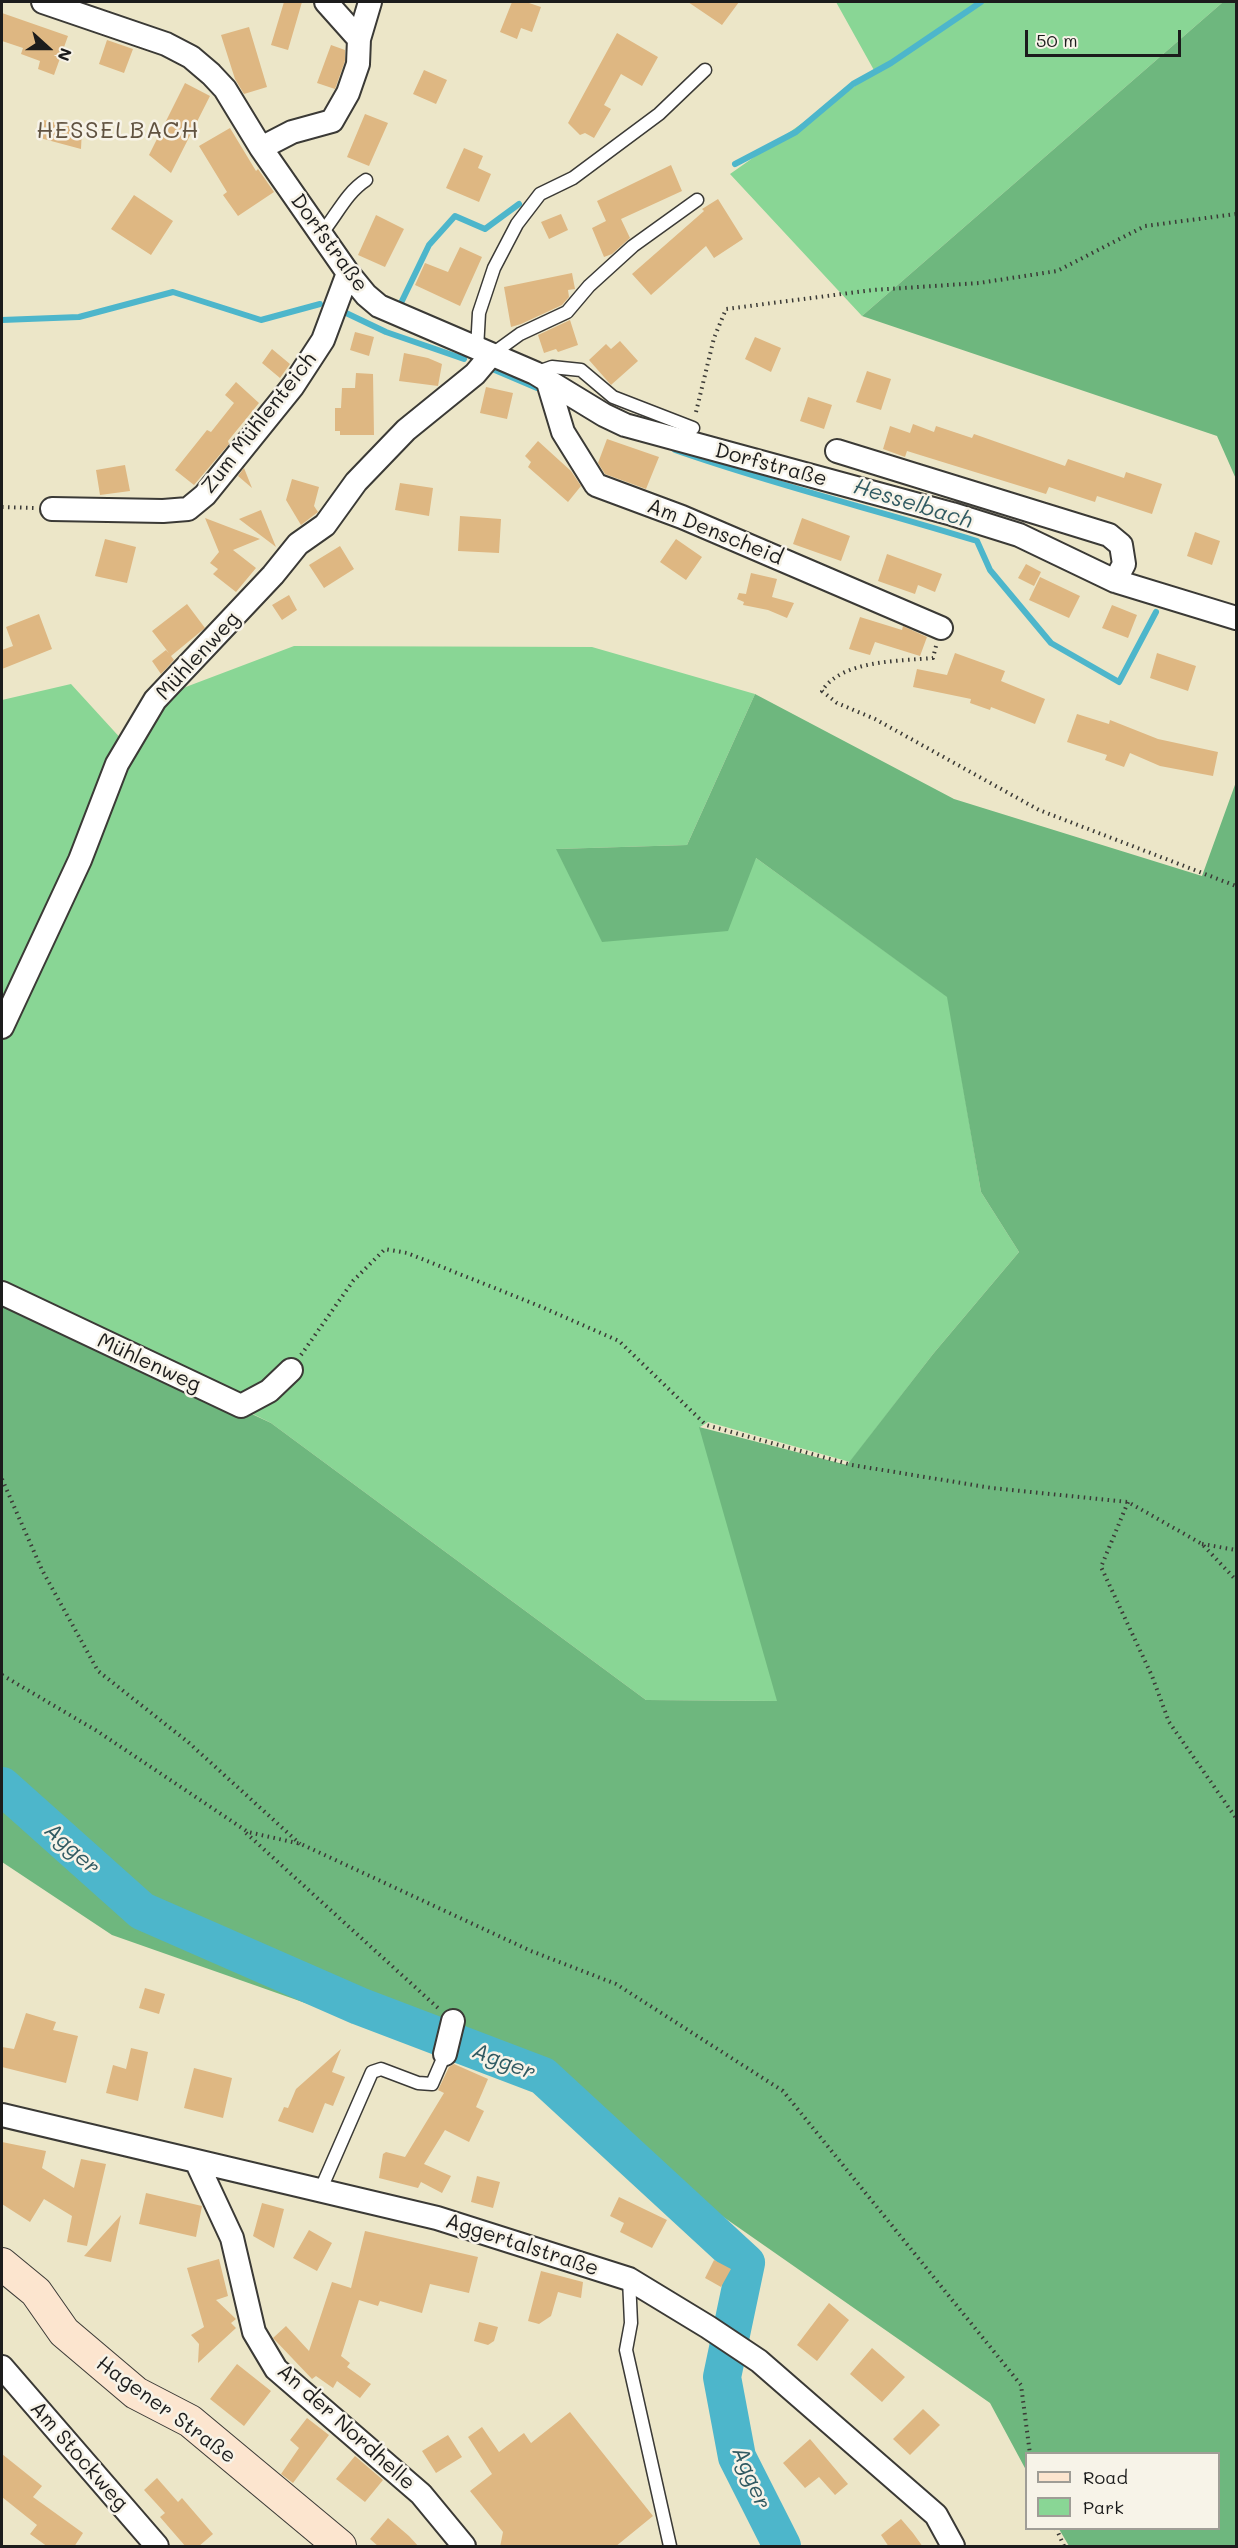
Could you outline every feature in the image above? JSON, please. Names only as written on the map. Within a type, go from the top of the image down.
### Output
[{"type":"main road","name":"Hagener Straße","points":[[2,2264],[36,2292],[64,2332],[136,2393],[190,2421],[340,2547]]},
{"type":"street","name":"Dorfstraße","points":[[43,2],[166,44],[191,57],[211,74],[225,89],[261,148],[348,273],[379,306],[541,376],[604,415],[625,425],[952,514],[1019,535],[1115,580],[1236,618]]},
{"type":"street","points":[[326,2],[359,39]]},
{"type":"street","points":[[261,148],[292,132],[332,121],[348,93],[358,64],[359,39],[370,2]]},
{"type":"street","name":"Zum Mühlenteich","points":[[52,509],[163,511],[188,509],[205,495],[293,386],[323,340],[348,273]]},
{"type":"street","name":"Mühlenweg","points":[[2,1027],[80,860],[117,764],[155,700],[266,584],[298,544],[325,525],[356,482],[406,430],[475,374],[484,352]]},
{"type":"street","name":"Am Denscheid","points":[[541,376],[563,432],[596,485],[682,517],[941,628]]},
{"type":"street","name":"Dorfstraße","points":[[837,451],[1109,535],[1121,544],[1124,564],[1115,580]]},
{"type":"street","name":"Mühlenweg","points":[[2,1293],[242,1406],[269,1391],[291,1370]]},
{"type":"street","points":[[446,2054],[453,2021]]},
{"type":"street","name":"Aggertalstraße","points":[[2,2115],[437,2218],[629,2279],[759,2361],[936,2515],[953,2547]]},
{"type":"street","name":"An der Nordhelle","points":[[197,2163],[232,2238],[255,2332],[276,2369],[421,2494],[464,2547]]},
{"type":"street","name":"Am Stockweg","points":[[2,2367],[157,2547]]},
{"type":"lane","points":[[697,200],[633,246],[589,286],[567,312],[484,352],[479,313],[494,268],[516,225],[540,194],[573,178],[659,114],[705,70]]},
{"type":"lane","points":[[321,234],[336,217],[351,189],[366,180]]},
{"type":"lane","name":"Dorfstraße","points":[[541,376],[552,367],[581,370],[613,397],[693,428]]},
{"type":"lane","points":[[320,2191],[372,2072],[381,2069],[418,2083],[432,2084],[446,2054]]},
{"type":"lane","points":[[629,2279],[631,2323],[626,2350],[670,2547]]},
{"type":"path","points":[[693,428],[714,338],[726,309],[873,290],[979,283],[1057,270],[1145,226],[1236,214]]},
{"type":"path","points":[[2,507],[52,509]]},
{"type":"path","points":[[941,628],[933,658],[871,663],[828,680],[822,691],[837,703],[875,719],[1039,810],[1236,886]]},
{"type":"path","points":[[291,1370],[353,1281],[385,1249],[407,1253],[537,1305],[619,1341],[706,1425],[852,1465],[992,1488],[1128,1502],[1202,1544],[1236,1580]]},
{"type":"path","points":[[2,1479],[42,1570],[98,1671],[188,1742],[301,1844]]},
{"type":"path","points":[[1128,1502],[1101,1567],[1152,1676],[1169,1722],[1236,1818]]},
{"type":"path","points":[[1202,1544],[1236,1550]]},
{"type":"path","points":[[2,1675],[97,1731],[248,1832],[301,1844],[531,1951],[616,1984],[783,2091],[1021,2385],[1030,2452]]},
{"type":"path","points":[[243,1830],[453,2021]]},
{"type":"path","points":[[1056,2530],[1064,2547]]},
{"type":"green space","points":[[836,2],[1223,2],[862,316],[730,174],[875,72]]},
{"type":"green space","points":[[1223,2],[1236,2],[1236,479],[1217,436],[862,316]]},
{"type":"green space","points":[[294,646],[592,647],[755,694],[687,845],[556,849],[756,858],[948,997],[981,1192],[1019,1252],[933,1354],[850,1462],[708,1422],[700,1427],[778,1701],[646,1700],[271,1423],[2,1289],[2,1034],[162,696]]},
{"type":"green space","points":[[71,684],[124,742],[2,1021],[2,700]]},
{"type":"green space","points":[[755,694],[954,799],[1202,876],[1236,782],[1236,2546],[1069,2546],[1060,2530],[1220,2530],[1220,2452],[1025,2452],[1025,2468],[990,2403],[530,2082],[112,1935],[2,1862],[2,1297],[271,1423],[646,1700],[777,1701],[699,1427],[847,1465],[933,1354],[1019,1252],[981,1192],[947,997],[756,858],[728,931],[602,942],[556,849],[687,845]]},
{"type":"building","points":[[284,2],[302,2],[288,50],[271,45]]},
{"type":"building","points":[[512,2],[526,2],[541,7],[532,32],[521,28],[517,39],[500,32]]},
{"type":"building","points":[[688,2],[739,2],[722,25]]},
{"type":"building","points":[[2,13],[68,36],[54,75],[38,69],[40,61],[21,54],[23,48],[2,41]]},
{"type":"building","points":[[249,27],[267,87],[244,94],[235,79],[221,35]]},
{"type":"building","points":[[617,33],[658,57],[642,86],[621,74],[604,105],[611,109],[594,138],[585,133],[580,135],[568,123]]},
{"type":"building","points":[[107,40],[133,49],[124,73],[99,64]]},
{"type":"building","points":[[331,45],[345,50],[345,61],[335,89],[317,83]]},
{"type":"building","points":[[424,70],[447,80],[436,104],[413,94]]},
{"type":"building","points":[[185,83],[210,96],[171,173],[149,155]]},
{"type":"building","points":[[365,114],[388,123],[369,166],[347,157]]},
{"type":"building","points":[[44,120],[82,129],[81,149],[40,138]]},
{"type":"building","points":[[230,128],[256,171],[258,169],[274,192],[238,216],[223,195],[227,192],[199,146]]},
{"type":"building","points":[[464,148],[483,156],[478,168],[491,174],[479,202],[446,188]]},
{"type":"building","points":[[671,165],[682,191],[621,219],[630,238],[612,254],[604,257],[592,228],[606,221],[597,201]]},
{"type":"building","points":[[134,195],[173,221],[151,255],[111,229]]},
{"type":"building","points":[[718,199],[743,239],[714,258],[706,246],[651,295],[632,274],[704,211],[702,209]]},
{"type":"building","points":[[561,214],[568,230],[549,239],[541,222]]},
{"type":"building","points":[[376,215],[404,229],[385,267],[358,255]]},
{"type":"building","points":[[460,247],[482,257],[460,306],[415,285],[425,263],[448,272]]},
{"type":"building","points":[[572,273],[575,289],[568,290],[569,297],[562,305],[511,327],[504,287]]},
{"type":"building","points":[[570,320],[578,345],[558,352],[556,349],[544,353],[538,335]]},
{"type":"building","points":[[355,332],[374,337],[369,356],[350,350]]},
{"type":"building","points":[[755,337],[781,348],[771,372],[745,359]]},
{"type":"building","points":[[620,341],[638,361],[611,385],[589,360],[606,344],[611,349]]},
{"type":"building","points":[[272,349],[290,364],[280,378],[262,363]]},
{"type":"building","points":[[404,353],[428,358],[442,364],[438,386],[399,381]]},
{"type":"building","points":[[867,371],[891,379],[881,410],[856,402]]},
{"type":"building","points":[[356,373],[373,374],[374,435],[340,435],[340,431],[335,431],[335,408],[341,408],[342,388],[355,388]]},
{"type":"building","points":[[236,382],[259,403],[228,441],[229,444],[194,485],[175,470],[207,430],[211,432],[234,403],[225,395]]},
{"type":"building","points":[[486,387],[513,393],[507,419],[480,413]]},
{"type":"building","points":[[808,397],[832,405],[824,429],[800,421]]},
{"type":"building","points":[[913,424],[934,432],[936,426],[972,438],[974,434],[1065,466],[1068,459],[1124,478],[1126,472],[1162,484],[1152,514],[1097,496],[1095,502],[1049,487],[1046,494],[907,451],[905,457],[883,449],[890,426],[910,433]]},
{"type":"building","points":[[607,439],[659,457],[646,489],[605,474],[598,463]]},
{"type":"building","points":[[538,441],[571,471],[581,486],[568,502],[528,467],[531,462],[525,456]]},
{"type":"building","points":[[125,465],[130,491],[100,495],[96,470]]},
{"type":"building","points":[[244,468],[252,488],[238,476]]},
{"type":"building","points":[[292,479],[319,487],[314,506],[318,512],[301,525],[286,500]]},
{"type":"building","points":[[400,483],[433,488],[429,516],[395,510]]},
{"type":"building","points":[[261,510],[276,547],[239,519]]},
{"type":"building","points":[[460,516],[501,519],[499,553],[458,551]]},
{"type":"building","points":[[205,518],[260,539],[233,550],[256,568],[236,592],[213,574],[218,569],[210,563],[219,552]]},
{"type":"building","points":[[802,518],[850,536],[841,561],[793,544]]},
{"type":"building","points":[[1195,532],[1220,541],[1212,565],[1187,556]]},
{"type":"building","points":[[105,539],[136,547],[127,583],[95,576]]},
{"type":"building","points":[[676,539],[702,557],[686,580],[660,562]]},
{"type":"building","points":[[340,546],[354,569],[324,588],[309,565]]},
{"type":"building","points":[[887,554],[942,574],[935,592],[918,585],[915,594],[878,581]]},
{"type":"building","points":[[1026,564],[1041,572],[1034,586],[1018,578]]},
{"type":"building","points":[[751,573],[777,579],[772,597],[794,603],[787,618],[768,610],[743,605],[744,602],[737,599],[739,593],[746,594]]},
{"type":"building","points":[[1040,577],[1080,596],[1069,618],[1029,600]]},
{"type":"building","points":[[289,595],[297,610],[282,620],[272,605]]},
{"type":"building","points":[[187,604],[205,628],[171,656],[174,660],[161,674],[152,661],[166,650],[169,653],[152,631]]},
{"type":"building","points":[[1112,605],[1137,615],[1128,638],[1102,628]]},
{"type":"building","points":[[39,614],[52,649],[2,669],[2,650],[13,646],[6,627]]},
{"type":"building","points":[[860,617],[902,630],[903,626],[927,637],[920,656],[875,642],[870,655],[849,649]]},
{"type":"building","points":[[955,653],[1005,671],[1001,681],[1045,699],[1035,724],[991,707],[990,710],[970,703],[971,699],[913,687],[917,669],[947,675]]},
{"type":"building","points":[[1157,653],[1196,666],[1188,691],[1150,678]]},
{"type":"building","points":[[1077,714],[1109,724],[1110,720],[1158,739],[1218,752],[1213,776],[1160,766],[1130,753],[1124,767],[1105,760],[1107,755],[1067,742]]},
{"type":"building","points":[[145,1988],[165,1994],[159,2014],[139,2008]]},
{"type":"building","points":[[26,2013],[56,2022],[53,2030],[78,2036],[66,2083],[2,2067],[2,2047],[14,2049]]},
{"type":"building","points":[[131,2048],[148,2052],[138,2101],[106,2093],[113,2065],[126,2069]]},
{"type":"building","points":[[341,2049],[332,2072],[345,2077],[333,2106],[325,2103],[313,2133],[278,2121],[284,2107],[288,2108],[296,2089]]},
{"type":"building","points":[[454,2064],[488,2079],[476,2107],[484,2111],[469,2142],[445,2130],[424,2164],[451,2176],[442,2193],[421,2182],[418,2188],[379,2178],[383,2154],[386,2152],[405,2157],[444,2093],[438,2090],[449,2067]]},
{"type":"building","points":[[194,2068],[232,2078],[223,2118],[184,2108]]},
{"type":"building","points":[[2,2142],[46,2151],[42,2168],[74,2188],[81,2159],[106,2164],[87,2246],[67,2242],[72,2216],[44,2199],[30,2222],[2,2204]]},
{"type":"building","points":[[477,2176],[500,2182],[493,2208],[471,2202]]},
{"type":"building","points":[[146,2193],[202,2206],[196,2237],[139,2224]]},
{"type":"building","points":[[619,2197],[667,2220],[652,2248],[620,2232],[624,2223],[610,2216]]},
{"type":"building","points":[[262,2203],[284,2209],[274,2248],[253,2236]]},
{"type":"building","points":[[121,2215],[111,2262],[84,2256]]},
{"type":"building","points":[[309,2230],[332,2243],[317,2271],[293,2258]]},
{"type":"building","points":[[365,2231],[478,2257],[469,2293],[430,2284],[422,2313],[380,2301],[378,2306],[359,2300],[341,2356],[350,2363],[347,2367],[371,2384],[360,2398],[337,2381],[333,2388],[316,2376],[312,2379],[273,2338],[286,2326],[309,2351],[332,2282],[351,2288]]},
{"type":"building","points":[[219,2259],[228,2296],[216,2300],[236,2319],[231,2323],[236,2328],[198,2363],[199,2344],[191,2335],[204,2327],[187,2268]]},
{"type":"building","points":[[714,2260],[731,2269],[721,2287],[705,2278]]},
{"type":"building","points":[[541,2271],[583,2282],[581,2298],[558,2292],[551,2316],[539,2324],[528,2321]]},
{"type":"building","points":[[829,2303],[849,2320],[817,2361],[797,2345]]},
{"type":"building","points":[[479,2322],[498,2327],[494,2341],[488,2345],[474,2341]]},
{"type":"building","points":[[872,2348],[905,2377],[882,2402],[850,2374]]},
{"type":"building","points":[[237,2364],[271,2391],[244,2426],[210,2399]]},
{"type":"building","points":[[923,2409],[940,2425],[910,2455],[893,2439]]},
{"type":"building","points":[[570,2412],[653,2516],[615,2547],[500,2547],[503,2532],[470,2491],[492,2474],[468,2437],[482,2427],[499,2452],[524,2433],[531,2443]]},
{"type":"building","points":[[307,2418],[329,2435],[293,2483],[281,2474],[299,2448],[290,2440]]},
{"type":"building","points":[[448,2435],[462,2457],[436,2473],[422,2451]]},
{"type":"building","points":[[810,2439],[848,2484],[835,2495],[819,2477],[805,2488],[783,2463]]},
{"type":"building","points":[[2,2454],[42,2486],[33,2497],[83,2533],[74,2547],[48,2547],[30,2534],[37,2525],[2,2497]]},
{"type":"building","points":[[355,2456],[383,2480],[365,2502],[336,2479]]},
{"type":"building","points":[[157,2478],[178,2502],[182,2498],[213,2534],[198,2547],[186,2547],[160,2517],[165,2513],[144,2490]]},
{"type":"building","points":[[388,2518],[419,2547],[379,2547],[370,2539]]},
{"type":"building","points":[[901,2519],[923,2547],[889,2547],[881,2535]]},
{"type":"waterway","points":[[735,164],[796,132],[853,84],[891,63],[981,2]]},
{"type":"waterway","points":[[400,305],[429,245],[455,216],[485,229],[519,204]]},
{"type":"waterway","name":"Hesselbach","points":[[2,320],[79,317],[173,292],[261,320],[320,304]]},
{"type":"waterway","name":"Hesselbach","points":[[344,312],[386,332],[464,359]]},
{"type":"waterway","name":"Hesselbach","points":[[490,368],[537,388]]},
{"type":"waterway","name":"Hesselbach","points":[[675,450],[750,475],[977,541],[990,570],[1051,643],[1119,682],[1156,612]]},
{"type":"waterway","name":"Agger","points":[[2,1786],[142,1911],[359,2006],[543,2076],[746,2263],[722,2377],[737,2457],[782,2546]]},
{"type":"district","name":"HESSELBACH","points":[[118,131]]}]
